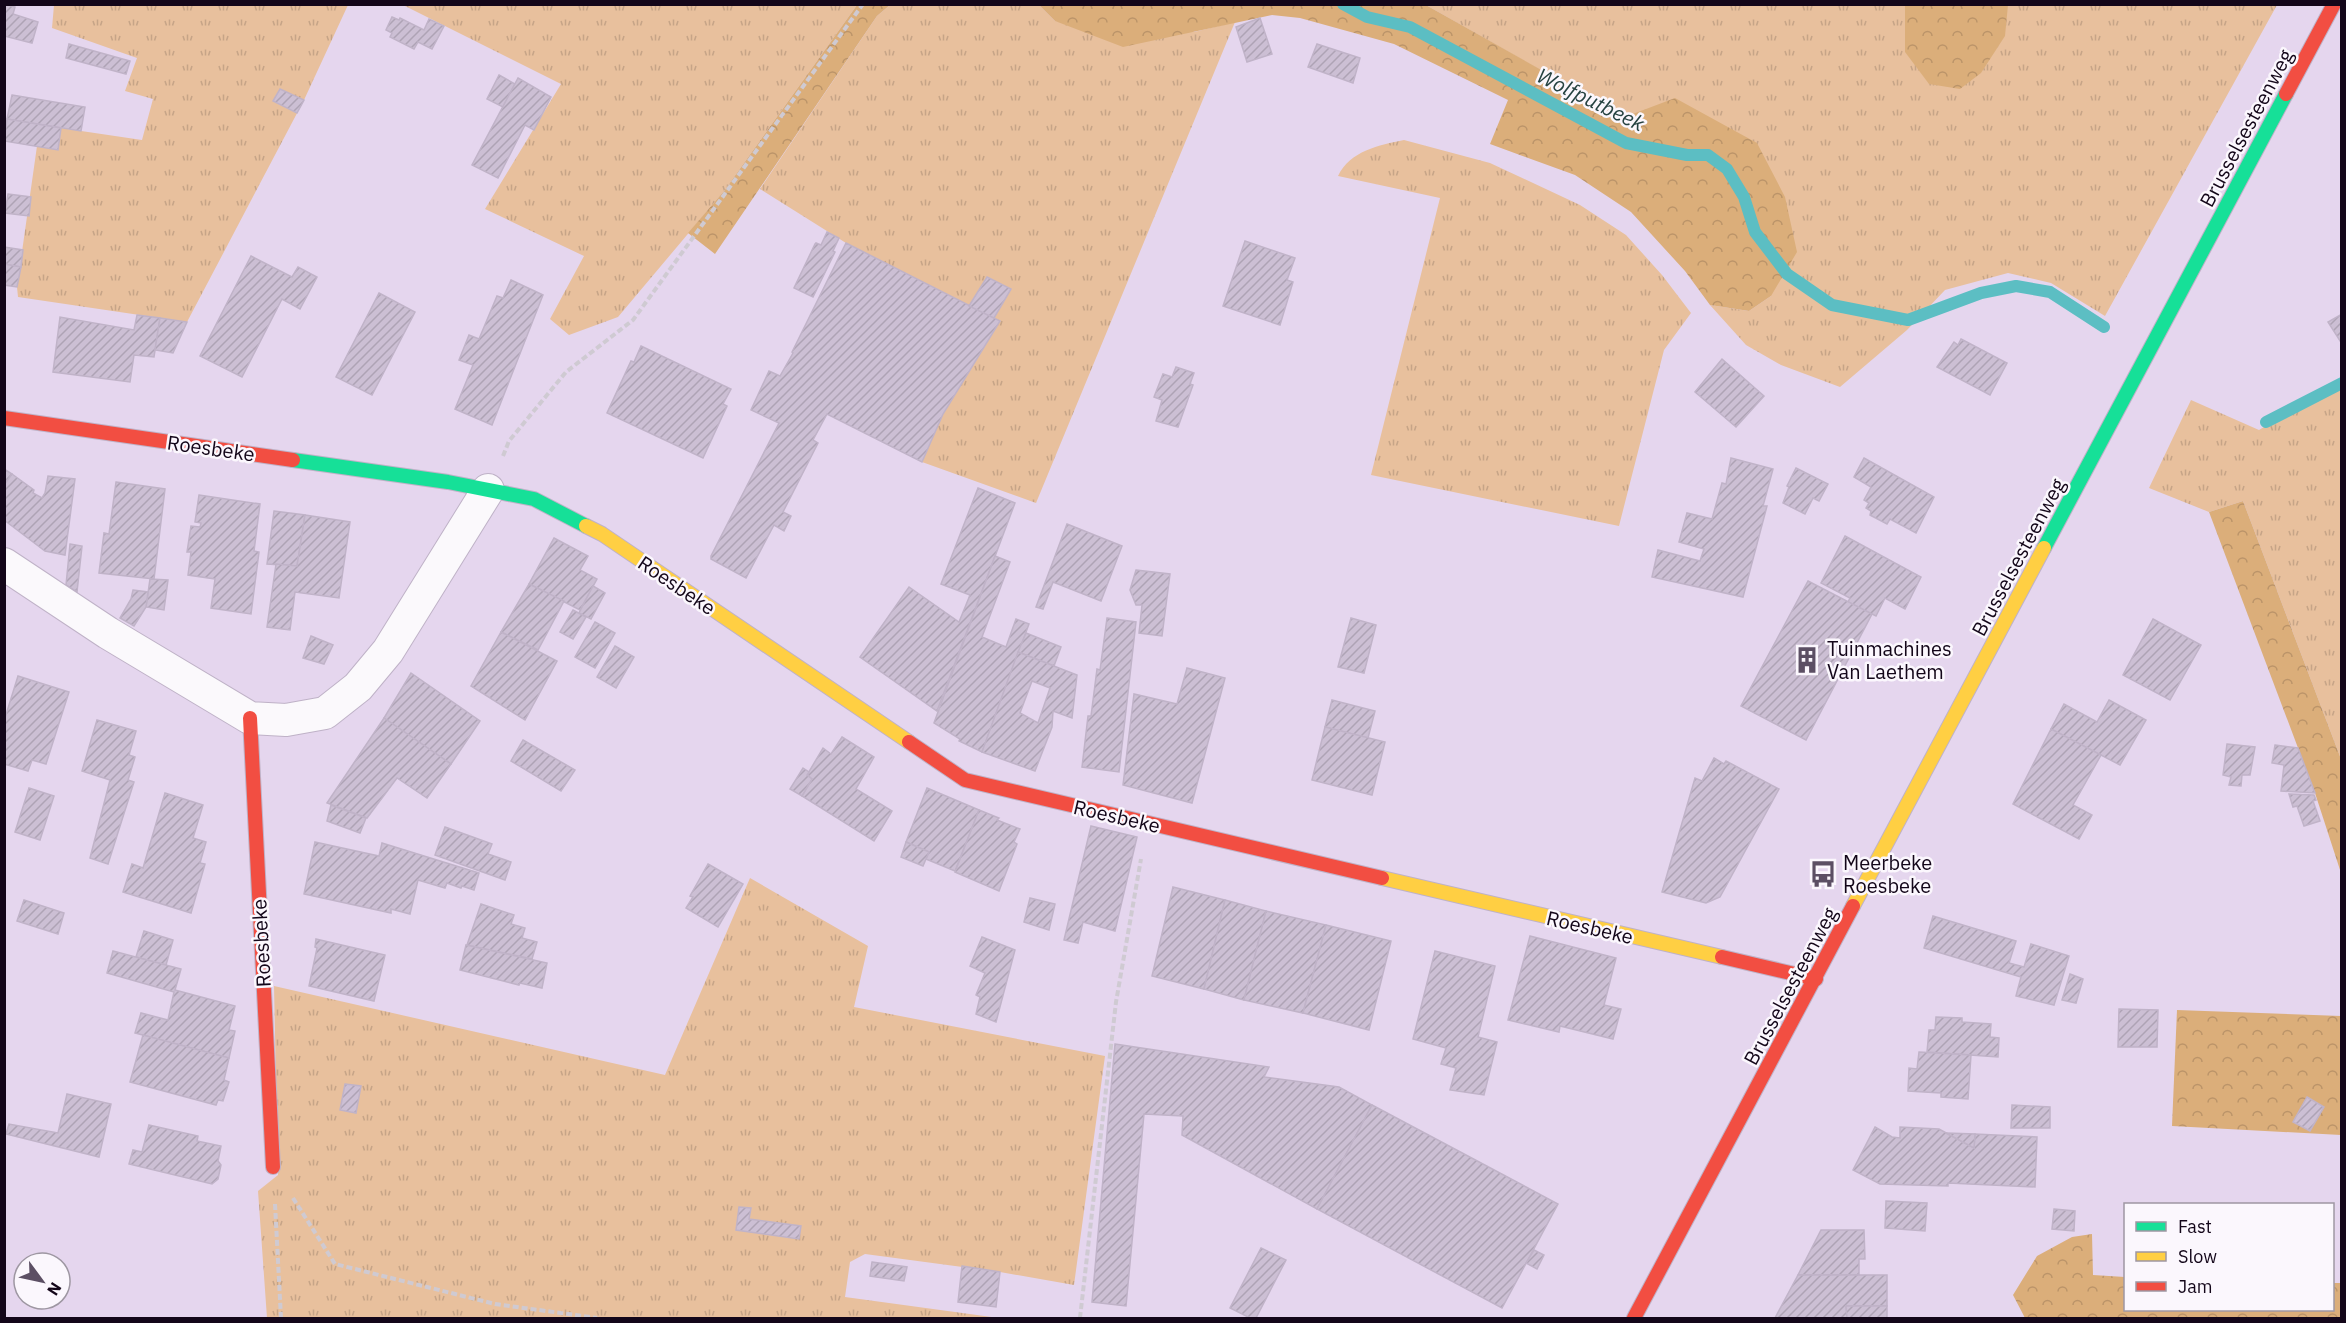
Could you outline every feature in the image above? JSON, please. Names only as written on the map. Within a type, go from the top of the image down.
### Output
[{"type":"street","name":"Brusselsesteenweg","points":[[1634,1318],[2334,4]]},
{"type":"street","name":"Roesbeke","points":[[4,418],[447,482],[534,499],[602,534],[965,780],[1816,979]]},
{"type":"street","points":[[4,564],[108,633],[250,718],[286,720],[325,713],[358,687],[388,651],[488,490]]},
{"type":"street","name":"Roesbeke","points":[[250,718],[273,1167]]},
{"type":"path","points":[[488,490],[509,441],[566,372],[633,320],[863,4]]},
{"type":"path","points":[[1080,1318],[1116,1002],[1147,823]]},
{"type":"path","points":[[273,1167],[281,1318]]},
{"type":"path","points":[[273,1167],[335,1264],[495,1304],[597,1318]]},
{"type":"green space","points":[[54,5],[348,5],[304,100],[187,322],[18,297],[17,287],[37,146],[58,150],[61,128],[142,140],[153,99],[125,91],[137,58],[52,28]]},
{"type":"green space","points":[[403,5],[857,5],[724,191],[618,317],[569,335],[550,319],[584,256],[485,209],[561,84]]},
{"type":"green space","points":[[857,5],[890,5],[877,16],[715,254],[688,233],[724,191]]},
{"type":"green space","points":[[890,5],[1039,5],[1055,21],[1194,32],[1235,22],[1036,503],[922,462],[943,414],[1000,321],[846,243],[760,189],[877,16]]},
{"type":"green space","points":[[1039,5],[1426,5],[1625,117],[1675,98],[1757,143],[1785,197],[1797,252],[1771,296],[1749,311],[1710,305],[1685,271],[1631,212],[1575,175],[1490,144],[1508,100],[1394,44],[1300,18],[1272,15],[1123,47],[1055,21]]},
{"type":"green space","points":[[1426,5],[2277,5],[2105,316],[2051,283],[2008,273],[1945,290],[1907,330],[1840,387],[1781,365],[1746,345],[1710,305],[1749,311],[1771,296],[1675,99],[1625,118]]},
{"type":"green space","points":[[1905,5],[2008,5],[2005,36],[1981,73],[1960,89],[1929,84],[1905,52]]},
{"type":"green space","points":[[1404,140],[1490,163],[1580,205],[1626,235],[1662,275],[1691,313],[1664,350],[1619,526],[1371,475],[1440,198],[1338,176],[1343,167],[1366,150]]},
{"type":"green space","points":[[2341,380],[2341,759],[2243,501],[2209,512],[2149,488],[2191,400],[2259,430]]},
{"type":"green space","points":[[2243,501],[2341,759],[2341,873],[2315,793],[2209,512]]},
{"type":"green space","points":[[750,878],[868,946],[854,1007],[1105,1056],[1074,1285],[1000,1272],[865,1254],[850,1262],[845,1297],[999,1318],[267,1318],[258,1191],[278,1175],[274,986],[665,1075]]},
{"type":"green space","points":[[2177,1010],[2341,1016],[2341,1135],[2172,1126]]},
{"type":"green space","points":[[2092,1234],[2093,1275],[2124,1277],[2124,1311],[2334,1311],[2334,1283],[2341,1283],[2341,1318],[2025,1318],[2013,1295],[2037,1256],[2072,1237]]},
{"type":"building","points":[[4,4],[15,7],[13,14],[38,22],[32,43],[4,36]]},
{"type":"building","points":[[392,17],[399,20],[400,18],[424,30],[429,19],[444,26],[432,49],[418,42],[414,49],[390,37],[392,33],[386,30]]},
{"type":"building","points":[[1260,18],[1272,54],[1247,62],[1236,27]]},
{"type":"building","points":[[69,44],[130,61],[126,74],[66,58]]},
{"type":"building","points":[[1317,44],[1360,58],[1353,83],[1308,67]]},
{"type":"building","points":[[499,75],[515,84],[503,107],[487,99]]},
{"type":"building","points":[[518,78],[551,97],[534,130],[525,125],[498,178],[472,165]]},
{"type":"building","points":[[280,89],[304,100],[297,113],[273,101]]},
{"type":"building","points":[[12,95],[85,107],[81,131],[7,119]]},
{"type":"building","points":[[7,119],[61,128],[58,150],[4,141]]},
{"type":"building","points":[[8,194],[31,197],[29,216],[5,213]]},
{"type":"building","points":[[827,232],[839,238],[833,251],[835,252],[813,297],[794,288],[815,244],[821,245]]},
{"type":"building","points":[[1245,241],[1295,258],[1287,280],[1293,282],[1280,325],[1223,306]]},
{"type":"building","points":[[846,243],[1000,321],[943,414],[922,462],[827,414],[813,440],[818,443],[783,512],[791,516],[784,531],[774,525],[746,578],[711,559],[711,556],[779,423],[751,410],[769,371],[780,376]]},
{"type":"building","points":[[4,247],[23,250],[21,267],[4,264]]},
{"type":"building","points":[[251,256],[292,277],[298,267],[317,277],[300,309],[282,299],[242,377],[200,356]]},
{"type":"building","points":[[4,264],[21,267],[17,287],[4,285]]},
{"type":"building","points":[[987,277],[1011,289],[994,318],[969,306]]},
{"type":"building","points":[[511,280],[543,295],[492,425],[455,409],[473,365],[459,360],[469,335],[479,339],[497,296],[503,298]]},
{"type":"building","points":[[379,293],[415,312],[372,395],[336,377]]},
{"type":"building","points":[[2342,314],[2342,344],[2328,322]]},
{"type":"building","points":[[137,315],[160,318],[154,357],[134,355],[130,382],[53,372],[60,317],[134,330]]},
{"type":"building","points":[[160,318],[187,322],[173,353],[155,350]]},
{"type":"building","points":[[1961,339],[2007,363],[1990,395],[1937,367],[1954,342],[1958,345]]},
{"type":"building","points":[[641,346],[731,389],[723,404],[727,406],[703,458],[607,413],[631,361],[634,362]]},
{"type":"building","points":[[1722,359],[1764,396],[1736,427],[1695,392]]},
{"type":"building","points":[[1176,367],[1194,373],[1190,384],[1193,385],[1178,427],[1156,421],[1162,400],[1154,397],[1163,374],[1172,377]]},
{"type":"building","points":[[1731,458],[1773,469],[1763,506],[1767,506],[1743,597],[1652,577],[1658,550],[1700,561],[1704,549],[1679,542],[1687,513],[1712,519],[1722,483],[1726,484]]},
{"type":"building","points":[[1864,458],[1934,497],[1916,533],[1890,519],[1887,524],[1870,515],[1871,511],[1866,508],[1869,503],[1864,500],[1871,487],[1854,477]]},
{"type":"building","points":[[1796,468],[1828,484],[1819,501],[1813,498],[1805,514],[1783,503],[1789,487],[1787,486]]},
{"type":"building","points":[[4,469],[12,474],[5,485],[4,485]]},
{"type":"building","points":[[12,474],[42,498],[48,476],[75,479],[65,555],[45,551],[4,520],[4,485]]},
{"type":"building","points":[[116,482],[165,489],[154,579],[99,573],[104,533],[109,534]]},
{"type":"building","points":[[978,488],[1015,503],[937,711],[860,657],[909,587],[959,622],[970,595],[941,584]]},
{"type":"building","points":[[199,495],[260,504],[254,551],[259,552],[251,614],[211,608],[215,579],[188,575],[191,552],[187,552],[191,526],[200,527],[201,523],[195,522]]},
{"type":"building","points":[[274,511],[305,515],[297,566],[267,564]]},
{"type":"building","points":[[305,515],[350,522],[339,598],[295,592],[290,630],[267,627],[276,564],[297,566]]},
{"type":"building","points":[[1067,524],[1122,546],[1101,601],[1053,582],[1043,609],[1036,607]]},
{"type":"building","points":[[1845,536],[1921,577],[1905,609],[1885,598],[1876,616],[1848,602],[1850,598],[1821,583]]},
{"type":"building","points":[[554,538],[588,556],[580,570],[597,579],[580,610],[529,584]]},
{"type":"building","points":[[70,544],[82,546],[77,592],[66,585]]},
{"type":"building","points":[[995,556],[1010,562],[982,637],[1006,647],[1016,619],[1029,624],[982,752],[959,741],[960,739],[934,723]]},
{"type":"building","points":[[1136,570],[1170,574],[1162,636],[1139,633],[1142,605],[1136,605],[1130,590]]},
{"type":"building","points":[[150,579],[168,580],[164,610],[146,607]]},
{"type":"building","name":"Tuinmachines Van Laethem","points":[[1808,581],[1872,614],[1806,740],[1741,706]]},
{"type":"building","points":[[529,584],[564,601],[538,650],[501,632]]},
{"type":"building","points":[[593,586],[605,593],[591,619],[579,613]]},
{"type":"building","points":[[133,590],[148,592],[146,607],[134,626],[120,618],[131,599]]},
{"type":"building","points":[[573,610],[586,617],[573,639],[560,632]]},
{"type":"building","points":[[1107,618],[1136,622],[1119,772],[1082,767],[1088,716],[1091,716],[1097,669],[1100,670]]},
{"type":"building","points":[[1351,618],[1376,625],[1364,673],[1338,667]]},
{"type":"building","points":[[2153,619],[2201,645],[2170,700],[2123,675]]},
{"type":"building","points":[[595,622],[615,633],[595,668],[575,657]]},
{"type":"building","points":[[501,632],[557,661],[525,720],[471,686]]},
{"type":"building","points":[[1026,633],[1061,647],[1054,666],[1018,652]]},
{"type":"building","points":[[311,636],[333,645],[324,664],[303,658]]},
{"type":"building","points":[[615,646],[634,657],[616,688],[597,677]]},
{"type":"building","points":[[1018,652],[1077,675],[1072,718],[1053,711],[1052,727],[1035,771],[982,752]],"holes":[[[1032,681],[1050,688],[1038,723],[1020,713]]]},
{"type":"building","points":[[1187,668],[1225,678],[1192,803],[1123,785],[1134,694],[1177,704]]},
{"type":"building","points":[[411,673],[480,721],[451,764],[384,718]]},
{"type":"building","points":[[18,676],[69,692],[46,764],[32,760],[28,771],[4,764],[4,721]]},
{"type":"building","points":[[1332,700],[1375,711],[1368,738],[1325,727]]},
{"type":"building","points":[[2109,700],[2146,720],[2120,765],[2051,729],[2064,704],[2097,722]]},
{"type":"building","points":[[384,718],[451,764],[427,798],[397,778],[367,818],[327,803]]},
{"type":"building","points":[[97,720],[136,731],[129,755],[135,757],[128,780],[134,782],[108,864],[90,858],[110,780],[82,771]]},
{"type":"building","points":[[1325,727],[1385,742],[1372,795],[1312,780]]},
{"type":"building","points":[[2051,729],[2101,755],[2073,805],[2092,815],[2079,839],[2013,804]]},
{"type":"building","points":[[842,737],[874,757],[856,789],[892,811],[874,841],[802,796],[812,779],[807,775],[823,748],[831,754]]},
{"type":"building","points":[[523,740],[575,770],[561,791],[511,761]]},
{"type":"building","points":[[2227,744],[2255,747],[2250,775],[2242,775],[2241,786],[2229,785],[2231,777],[2223,775]]},
{"type":"building","points":[[2275,745],[2298,748],[2315,793],[2281,791],[2284,765],[2272,763]]},
{"type":"building","points":[[1714,758],[1724,764],[1726,761],[1779,789],[1720,897],[1706,903],[1662,892],[1695,778],[1702,781]]},
{"type":"building","points":[[803,768],[809,772],[807,775],[812,779],[802,796],[790,789]]},
{"type":"building","points":[[29,788],[54,796],[40,840],[15,832]]},
{"type":"building","points":[[927,788],[979,810],[955,871],[926,859],[929,852],[906,842]]},
{"type":"building","points":[[165,793],[203,805],[193,838],[206,842],[200,863],[205,864],[191,913],[123,892],[132,864],[143,868]]},
{"type":"building","points":[[2289,794],[2314,795],[2316,800],[2313,801],[2320,821],[2304,826],[2297,806],[2293,807]]},
{"type":"building","points":[[331,805],[366,818],[360,833],[327,821]]},
{"type":"building","points":[[979,810],[1020,829],[1014,842],[1017,844],[999,891],[955,872]]},
{"type":"building","points":[[1091,826],[1137,837],[1115,931],[1083,922],[1078,943],[1064,940]]},
{"type":"building","points":[[445,827],[492,844],[488,854],[511,862],[505,880],[435,855]]},
{"type":"building","points":[[315,842],[379,856],[382,843],[479,873],[474,890],[447,883],[445,888],[418,880],[410,914],[391,909],[391,913],[304,894]]},
{"type":"building","points":[[906,842],[929,852],[923,866],[901,857]]},
{"type":"building","points":[[708,864],[743,884],[718,927],[686,908]]},
{"type":"building","points":[[1173,887],[1225,900],[1204,989],[1152,976]]},
{"type":"building","points":[[1030,898],[1055,904],[1049,930],[1024,922]]},
{"type":"building","points":[[24,900],[64,913],[58,934],[17,921]]},
{"type":"building","points":[[1225,900],[1266,911],[1244,1000],[1204,989]]},
{"type":"building","points":[[481,904],[514,915],[511,924],[525,928],[522,938],[537,942],[532,959],[467,945]]},
{"type":"building","points":[[1266,911],[1326,925],[1303,1013],[1244,1000]]},
{"type":"building","points":[[1933,916],[2016,941],[2009,963],[2024,967],[2031,944],[2069,956],[2054,1005],[2016,996],[2021,977],[1924,948]]},
{"type":"building","points":[[1326,925],[1391,941],[1369,1030],[1303,1013]]},
{"type":"building","points":[[144,931],[173,940],[166,965],[136,957]]},
{"type":"building","points":[[1530,936],[1616,958],[1604,1005],[1621,1009],[1613,1039],[1560,1026],[1559,1032],[1508,1020]]},
{"type":"building","points":[[982,937],[1015,950],[996,1022],[976,1014],[980,997],[976,995],[985,973],[970,966]]},
{"type":"building","points":[[316,939],[385,955],[374,1001],[309,986],[317,948],[315,947]]},
{"type":"building","points":[[466,945],[547,963],[542,988],[520,983],[519,985],[460,970]]},
{"type":"building","points":[[113,951],[181,969],[175,990],[235,1006],[229,1030],[235,1031],[229,1058],[135,1033],[141,1013],[168,1020],[174,992],[107,973]]},
{"type":"building","points":[[1435,951],[1495,966],[1478,1037],[1497,1042],[1484,1095],[1450,1090],[1456,1068],[1441,1064],[1446,1048],[1413,1039]]},
{"type":"building","points":[[2070,974],[2083,979],[2076,1003],[2062,1000]]},
{"type":"building","points":[[2119,1009],[2158,1010],[2157,1047],[2118,1047]]},
{"type":"building","points":[[1936,1017],[1962,1018],[1962,1022],[1991,1024],[1990,1037],[1999,1038],[1998,1057],[1927,1052],[1929,1030],[1935,1030]]},
{"type":"building","points":[[143,1035],[229,1058],[224,1080],[229,1082],[223,1101],[218,1100],[216,1105],[130,1082]]},
{"type":"building","points":[[1115,1044],[1269,1067],[1264,1077],[1339,1087],[1372,1105],[1317,1209],[1182,1135],[1183,1116],[1144,1114],[1126,1306],[1092,1302]]},
{"type":"building","points":[[1919,1052],[1971,1055],[1968,1099],[1941,1097],[1941,1093],[1908,1091],[1909,1068],[1917,1069]]},
{"type":"building","points":[[345,1084],[361,1086],[356,1113],[340,1110]]},
{"type":"building","points":[[67,1094],[111,1104],[99,1157],[6,1134],[9,1124],[58,1133]]},
{"type":"building","points":[[2307,1097],[2324,1107],[2310,1131],[2293,1122]]},
{"type":"building","points":[[1372,1105],[1558,1204],[1502,1308],[1317,1209]]},
{"type":"building","points":[[2012,1105],[2050,1107],[2050,1128],[2011,1128]]},
{"type":"building","points":[[149,1125],[198,1136],[197,1141],[221,1146],[218,1179],[212,1184],[129,1164],[133,1150],[142,1152]]},
{"type":"building","points":[[1875,1127],[1892,1137],[1900,1138],[1900,1127],[1939,1129],[1974,1148],[1975,1134],[2037,1137],[2035,1187],[1948,1183],[1948,1186],[1880,1184],[1853,1170]]},
{"type":"building","points":[[1946,1133],[1975,1134],[1974,1148]]},
{"type":"building","points":[[1886,1201],[1927,1203],[1925,1231],[1885,1228]]},
{"type":"building","points":[[739,1207],[751,1208],[749,1219],[801,1226],[799,1239],[736,1230]]},
{"type":"building","points":[[2054,1209],[2075,1211],[2074,1231],[2052,1229]]},
{"type":"building","points":[[1821,1230],[1864,1230],[1865,1259],[1859,1259],[1859,1275],[1798,1275]]},
{"type":"building","points":[[1261,1248],[1286,1260],[1256,1318],[1250,1318],[1230,1308]]},
{"type":"building","points":[[1534,1250],[1544,1255],[1537,1269],[1526,1263]]},
{"type":"building","points":[[872,1262],[907,1267],[904,1281],[870,1276]]},
{"type":"building","points":[[962,1266],[1000,1272],[996,1307],[958,1302]]},
{"type":"building","points":[[1798,1275],[1887,1275],[1887,1306],[1846,1306],[1847,1318],[1775,1318]]},
{"type":"building","points":[[1846,1306],[1887,1306],[1887,1318],[1847,1318]]},
{"type":"waterway","name":"Wolfputbeek","points":[[1343,4],[1367,17],[1410,27],[1626,143],[1687,155],[1708,155],[1727,169],[1744,197],[1755,232],[1787,274],[1832,305],[1908,320],[1981,293],[2016,286],[2050,292],[2104,327]]},
{"type":"waterway","name":"Wolfputbeek","points":[[2266,422],[2342,383]]},
{"type":"traffic: fast","points":[[2044,548],[2286,94]]},
{"type":"traffic: fast","points":[[293,460],[448,482],[534,499],[586,526]]},
{"type":"traffic: slow","points":[[586,526],[602,534],[909,742]]},
{"type":"traffic: slow","points":[[1853,906],[2044,548]]},
{"type":"traffic: slow","points":[[1382,878],[1722,957]]},
{"type":"traffic: jam","points":[[2286,94],[2334,4]]},
{"type":"traffic: jam","points":[[4,418],[293,460]]},
{"type":"traffic: jam","points":[[250,718],[273,1167]]},
{"type":"traffic: jam","points":[[909,742],[965,780],[1382,878]]},
{"type":"traffic: jam","points":[[1634,1318],[1853,906]]},
{"type":"traffic: jam","points":[[1722,957],[1816,979]]},
{"type":"place","name":"Tuinmachines Van Laethem","points":[[1807,660]]},
{"type":"place","name":"Meerbeke Roesbeke","points":[[1823,874]]}]
